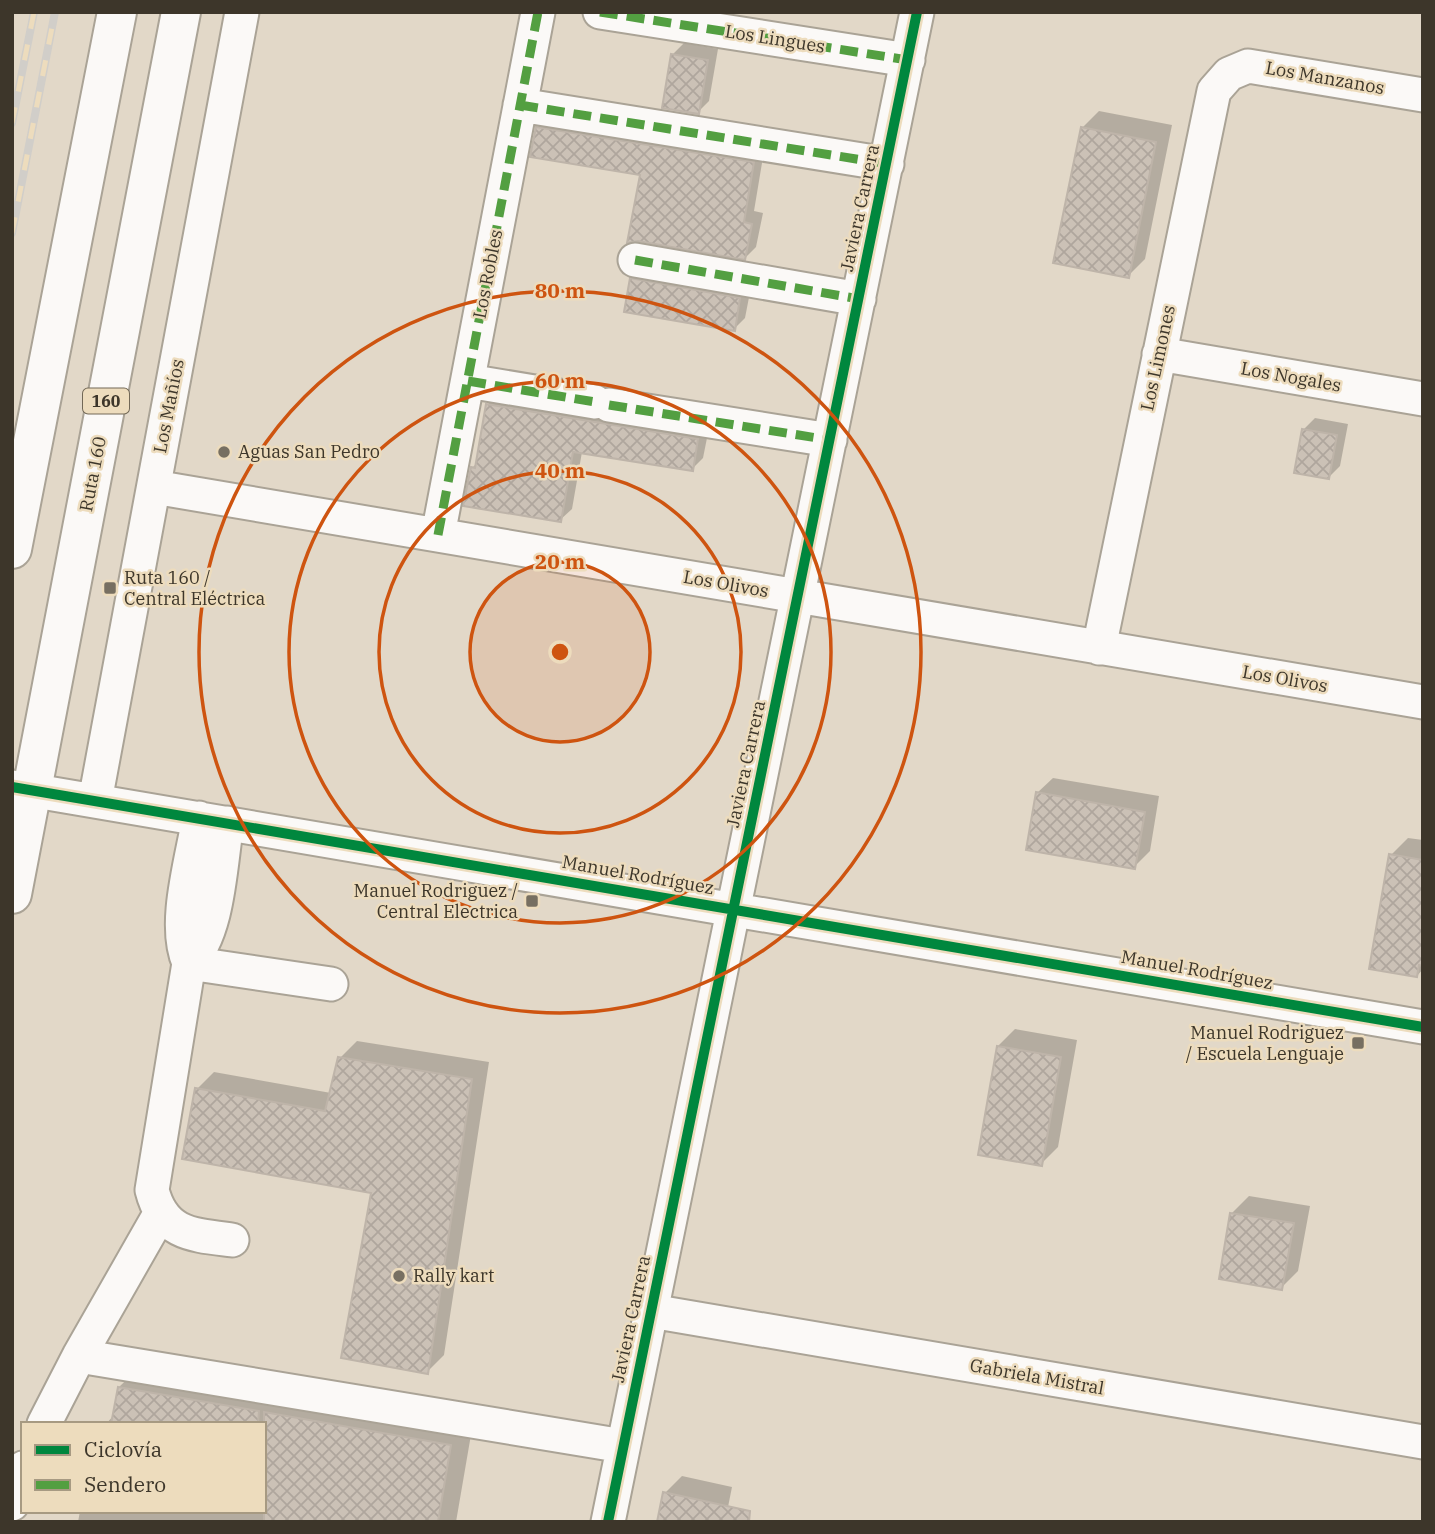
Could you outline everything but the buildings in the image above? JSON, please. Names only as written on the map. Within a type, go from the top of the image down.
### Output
[{"type":"highway","points":[[12,549],[17,503],[117,12]]},
{"type":"highway","name":"Ruta 160","points":[[12,894],[22,788],[181,12]]},
{"type":"street","name":"Los Mañíos","points":[[96,800],[242,12]]},
{"type":"street","name":"Los Robles","points":[[438,535],[538,12]]},
{"type":"street","name":"Los Lingues","points":[[600,12],[908,60]]},
{"type":"street","name":"Javiera Carrera","points":[[608,1522],[917,12]]},
{"type":"street","name":"Los Manzanos","points":[[1229,74],[1248,66],[1259,67],[1423,95]]},
{"type":"street","name":"Los Limones","points":[[1099,648],[1211,102],[1220,81],[1229,74]]},
{"type":"street","points":[[520,105],[887,164]]},
{"type":"street","points":[[635,260],[859,299]]},
{"type":"street","name":"Los Nogales","points":[[1159,354],[1423,399]]},
{"type":"street","points":[[468,381],[830,440]]},
{"type":"street","name":"Los Olivos","points":[[154,487],[1423,702]]},
{"type":"street","name":"Manuel Rodríguez","points":[[22,788],[1423,1027]]},
{"type":"street","points":[[213,821],[209,930],[201,951],[189,963],[152,1176],[152,1189],[160,1214],[180,1230],[192,1235],[232,1240]]},
{"type":"street","points":[[189,963],[331,984]]},
{"type":"street","points":[[45,1422],[79,1356],[160,1214]]},
{"type":"street","name":"Gabriela Mistral","points":[[651,1311],[1423,1442]]},
{"type":"street","points":[[79,1356],[624,1446]]},
{"type":"street","points":[[12,1504],[21,1475]]},
{"type":"railway","points":[[12,123],[34,12]]},
{"type":"railway","points":[[12,233],[55,12]]},
{"type":"marked path","points":[[438,535],[538,12]]},
{"type":"marked path","points":[[600,12],[908,60]]},
{"type":"marked path","points":[[520,105],[887,164]]},
{"type":"marked path","points":[[635,260],[859,299]]},
{"type":"marked path","points":[[468,381],[595,402]]},
{"type":"marked path","points":[[609,405],[830,440]]},
{"type":"cycle path","points":[[608,1522],[917,12]]},
{"type":"cycle path","points":[[12,787],[1423,1027]]},
{"type":"place","name":"Aguas San Pedro","points":[[224,452]]},
{"type":"place","name":"Ruta 160 / Central Eléctrica","points":[[110,588]]},
{"type":"place","name":"Manuel Rodriguez / Central Electrica","points":[[532,901]]},
{"type":"place","name":"Manuel Rodriguez / Escuela Lenguaje","points":[[1358,1043]]},
{"type":"place","name":"Rally kart","points":[[399,1276]]}]
